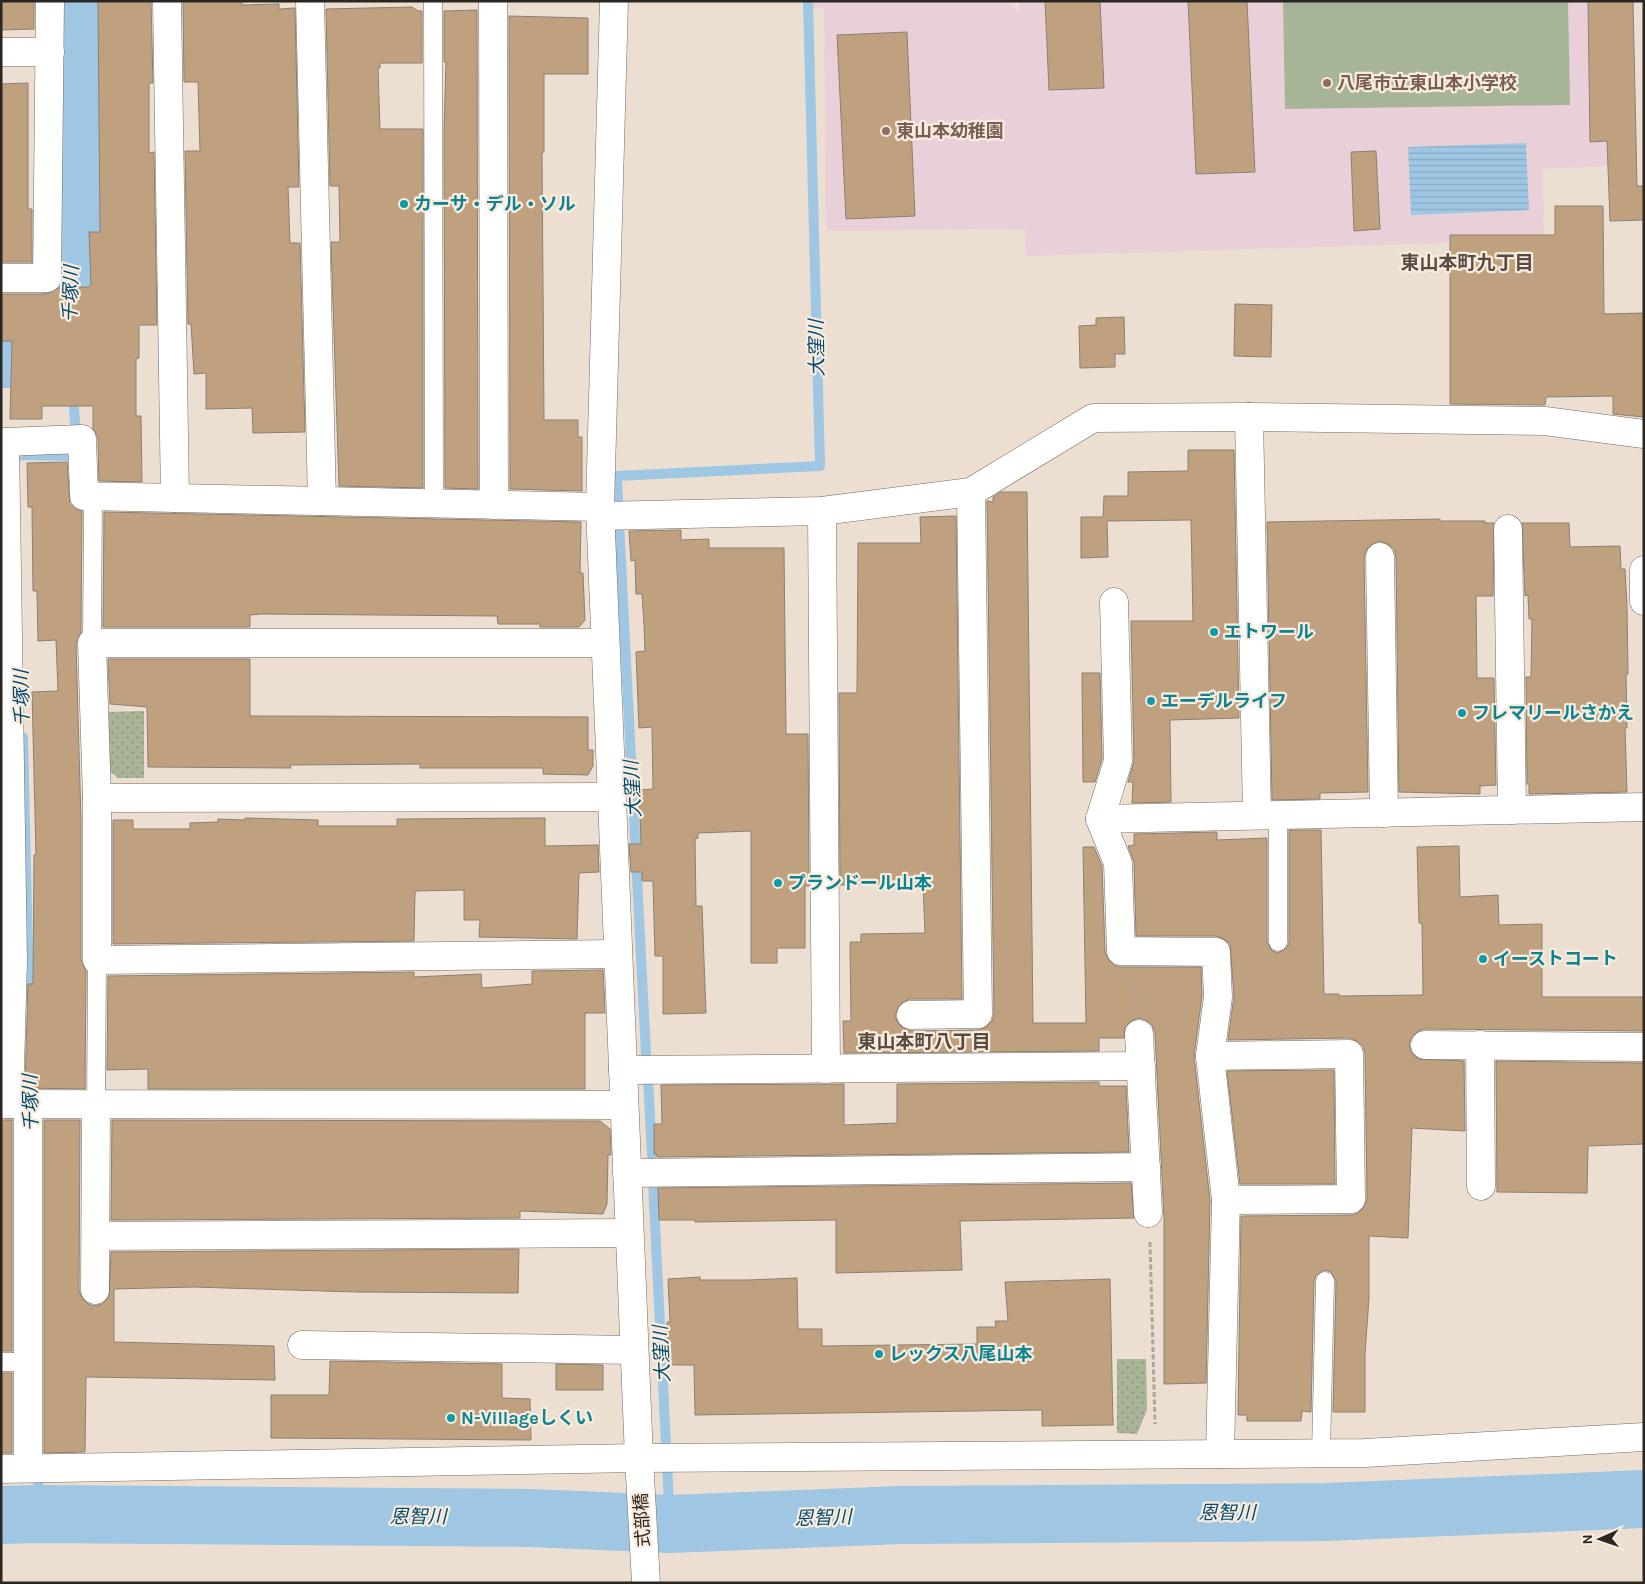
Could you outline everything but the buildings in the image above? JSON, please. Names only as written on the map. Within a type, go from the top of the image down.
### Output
[{"type":"street","points":[[1,278],[47,278],[50,1]]},
{"type":"street","points":[[167,1],[175,498]]},
{"type":"street","points":[[310,1],[322,501]]},
{"type":"street","points":[[493,1],[494,505]]},
{"type":"street","name":"式部橋","points":[[614,1],[600,512],[634,1350],[646,1458],[646,1583]]},
{"type":"street","points":[[1,52],[50,52]]},
{"type":"street","points":[[28,1459],[29,1362],[13,1104],[7,961],[3,442],[82,439],[84,496],[434,503],[600,512],[822,510],[971,492],[1093,418],[1250,417],[1545,421],[1644,434]]},
{"type":"street","points":[[1250,417],[1268,815]]},
{"type":"street","points":[[911,1015],[978,1014],[971,492]]},
{"type":"street","points":[[822,510],[826,1069]]},
{"type":"street","points":[[1508,530],[1512,810]]},
{"type":"street","points":[[1380,557],[1384,813]]},
{"type":"street","points":[[1644,570],[1644,601]]},
{"type":"street","points":[[1114,602],[1118,761],[1100,819],[1118,863],[1121,952],[1216,952],[1218,997],[1210,1056],[1226,1200],[1220,1454]]},
{"type":"street","points":[[605,643],[92,643],[97,798],[97,960],[618,954]]},
{"type":"street","points":[[97,798],[611,797]]},
{"type":"street","points":[[1100,819],[1644,807]]},
{"type":"street","points":[[1139,1034],[1148,1213]]},
{"type":"street","points":[[1425,1045],[1644,1047]]},
{"type":"street","points":[[1480,1046],[1481,1186]]},
{"type":"street","points":[[1210,1056],[1349,1054],[1351,1199],[1226,1200]]},
{"type":"street","points":[[623,1070],[1140,1066]]},
{"type":"street","points":[[13,1104],[624,1105]]},
{"type":"street","points":[[95,1290],[96,1105]]},
{"type":"street","points":[[627,1172],[1146,1167]]},
{"type":"street","points":[[96,1236],[629,1234]]},
{"type":"street","points":[[302,1345],[634,1350]]},
{"type":"street","points":[[1,1469],[646,1458],[1365,1453],[1644,1437]]},
{"type":"lane","points":[[434,1],[434,503]]},
{"type":"lane","points":[[92,643],[93,496]]},
{"type":"lane","points":[[1268,815],[1278,942]]},
{"type":"lane","points":[[96,1105],[97,960]]},
{"type":"lane","points":[[1322,1453],[1325,1281]]},
{"type":"lane","points":[[1,1362],[29,1362]]},
{"type":"path","points":[[1133,952],[1139,1034]]},
{"type":"path","points":[[1148,1213],[1152,1274],[1156,1454]]},
{"type":"shaded area","name":"八尾市立東山本小学校","points":[[808,1],[1008,1],[1019,13],[1019,1],[1631,1],[1635,165],[1543,169],[1544,240],[1026,256],[1025,229],[826,231],[824,8],[808,8]]},
{"type":"green space","points":[[1283,1],[1568,1],[1570,105],[1285,109]]},
{"type":"green space","points":[[144,711],[144,778],[118,778],[104,766],[103,712]]},
{"type":"green space","points":[[1117,1359],[1146,1359],[1147,1410],[1137,1434],[1117,1433]]},
{"type":"water","points":[[1526,143],[1529,210],[1411,215],[1408,147]]},
{"type":"waterway","name":"千塚川","points":[[1,359],[44,359],[59,351],[70,331],[80,1]]},
{"type":"waterway","name":"大窪川","points":[[618,502],[617,476],[820,466],[808,1]]},
{"type":"waterway","name":"千塚川","points":[[73,392],[76,438]]},
{"type":"waterway","name":"千塚川","points":[[18,457],[17,455],[77,456],[77,452]]},
{"type":"waterway","name":"大窪川","points":[[619,523],[646,1054]]},
{"type":"waterway","name":"千塚川","points":[[23,737],[29,997]]},
{"type":"waterway","name":"大窪川","points":[[648,1079],[652,1155]]},
{"type":"waterway","name":"大窪川","points":[[653,1184],[670,1524]]},
{"type":"waterway","name":"千塚川","points":[[38,1478],[39,1514]]},
{"type":"waterway","name":"恩智川","points":[[1,1515],[531,1518],[670,1524],[901,1515],[1327,1512],[1644,1499]]},
{"type":"place","name":"八尾市立東山本小学校","points":[[1327,83]]},
{"type":"place","name":"東山本幼稚園","points":[[886,131]]},
{"type":"place","name":"カーサ・デル・ソル","points":[[404,204]]},
{"type":"place","name":"エトワール","points":[[1214,632]]},
{"type":"place","name":"エーデルライフ","points":[[1151,701]]},
{"type":"place","name":"フレマリールさかえ","points":[[1462,713]]},
{"type":"place","name":"プランドール山本","points":[[778,883]]},
{"type":"place","name":"イーストコート","points":[[1483,959]]},
{"type":"place","name":"レックス八尾山本","points":[[879,1354]]},
{"type":"place","name":"N-Villageしくい","points":[[451,1418]]},
{"type":"district","name":"東山本町九丁目","points":[[1467,263]]},
{"type":"district","name":"東山本町八丁目","points":[[924,1042]]}]
